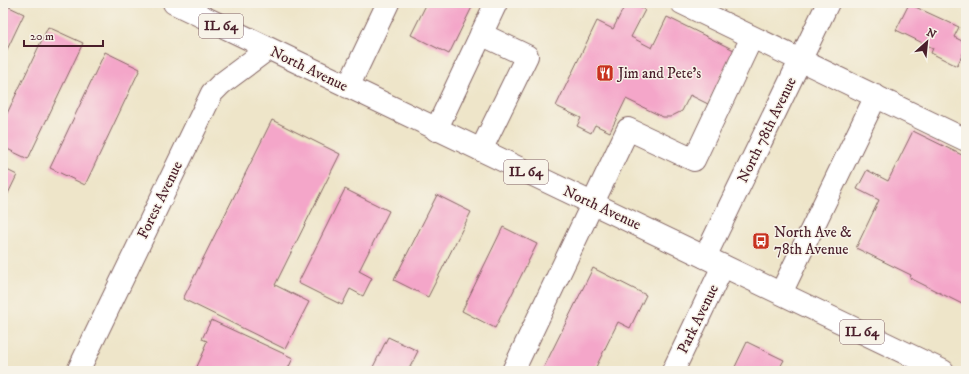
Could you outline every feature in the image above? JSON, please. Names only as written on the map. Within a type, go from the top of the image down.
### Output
[{"type":"street","name":"North Avenue","points":[[174,3],[436,130],[481,150],[943,371]]},
{"type":"street","points":[[348,87],[388,3]]},
{"type":"street","points":[[436,130],[496,3]]},
{"type":"street","points":[[682,3],[966,140]]},
{"type":"street","name":"North 78th Avenue","points":[[714,262],[801,60],[828,3]]},
{"type":"street","points":[[481,34],[527,56],[481,150]]},
{"type":"street","points":[[513,371],[628,129],[694,160],[752,37]]},
{"type":"street","name":"Forest Avenue","points":[[78,371],[212,92],[268,49]]},
{"type":"street","points":[[781,293],[876,96]]},
{"type":"street","name":"Park Avenue","points":[[673,371],[714,262]]},
{"type":"building","points":[[427,3],[474,3],[449,54],[411,35]]},
{"type":"building","points":[[626,3],[631,3],[645,10],[631,37],[652,48],[667,17],[734,50],[708,104],[690,95],[682,111],[670,117],[663,117],[626,99],[610,132],[595,125],[591,133],[577,126],[581,118],[556,106],[597,21],[613,29]]},
{"type":"building","points":[[953,3],[966,3],[966,9]]},
{"type":"building","points":[[3,4],[24,14],[3,58]]},
{"type":"building","points":[[909,4],[959,27],[954,37],[966,43],[966,47],[957,66],[931,53],[933,48],[896,30]]},
{"type":"building","points":[[48,27],[83,43],[28,159],[3,147],[3,122]]},
{"type":"building","points":[[105,52],[140,69],[85,185],[50,168]]},
{"type":"building","points":[[272,120],[340,154],[275,285],[309,302],[285,349],[183,299]]},
{"type":"building","points":[[913,131],[966,157],[966,306],[910,278],[911,275],[856,248],[879,200],[857,189],[867,170],[888,181]]},
{"type":"building","points":[[3,168],[17,175],[3,204]]},
{"type":"building","points":[[345,189],[389,211],[359,271],[372,278],[363,296],[350,289],[342,305],[298,283]]},
{"type":"building","points":[[437,195],[471,212],[428,297],[394,280]]},
{"type":"building","points":[[503,227],[537,244],[495,328],[462,311]]},
{"type":"building","points":[[593,268],[646,295],[630,328],[618,322],[594,371],[542,371]]},
{"type":"building","points":[[211,320],[293,358],[287,371],[234,371],[226,367],[224,371],[195,371],[205,349],[204,348],[207,341],[202,339]]},
{"type":"building","points":[[388,337],[418,351],[408,371],[371,371]]},
{"type":"building","points":[[747,342],[784,360],[778,371],[733,371]]},
{"type":"place","name":"Jim and Pete's","points":[[605,73]]},
{"type":"place","name":"North Ave & 78th Avenue","points":[[761,241]]}]
